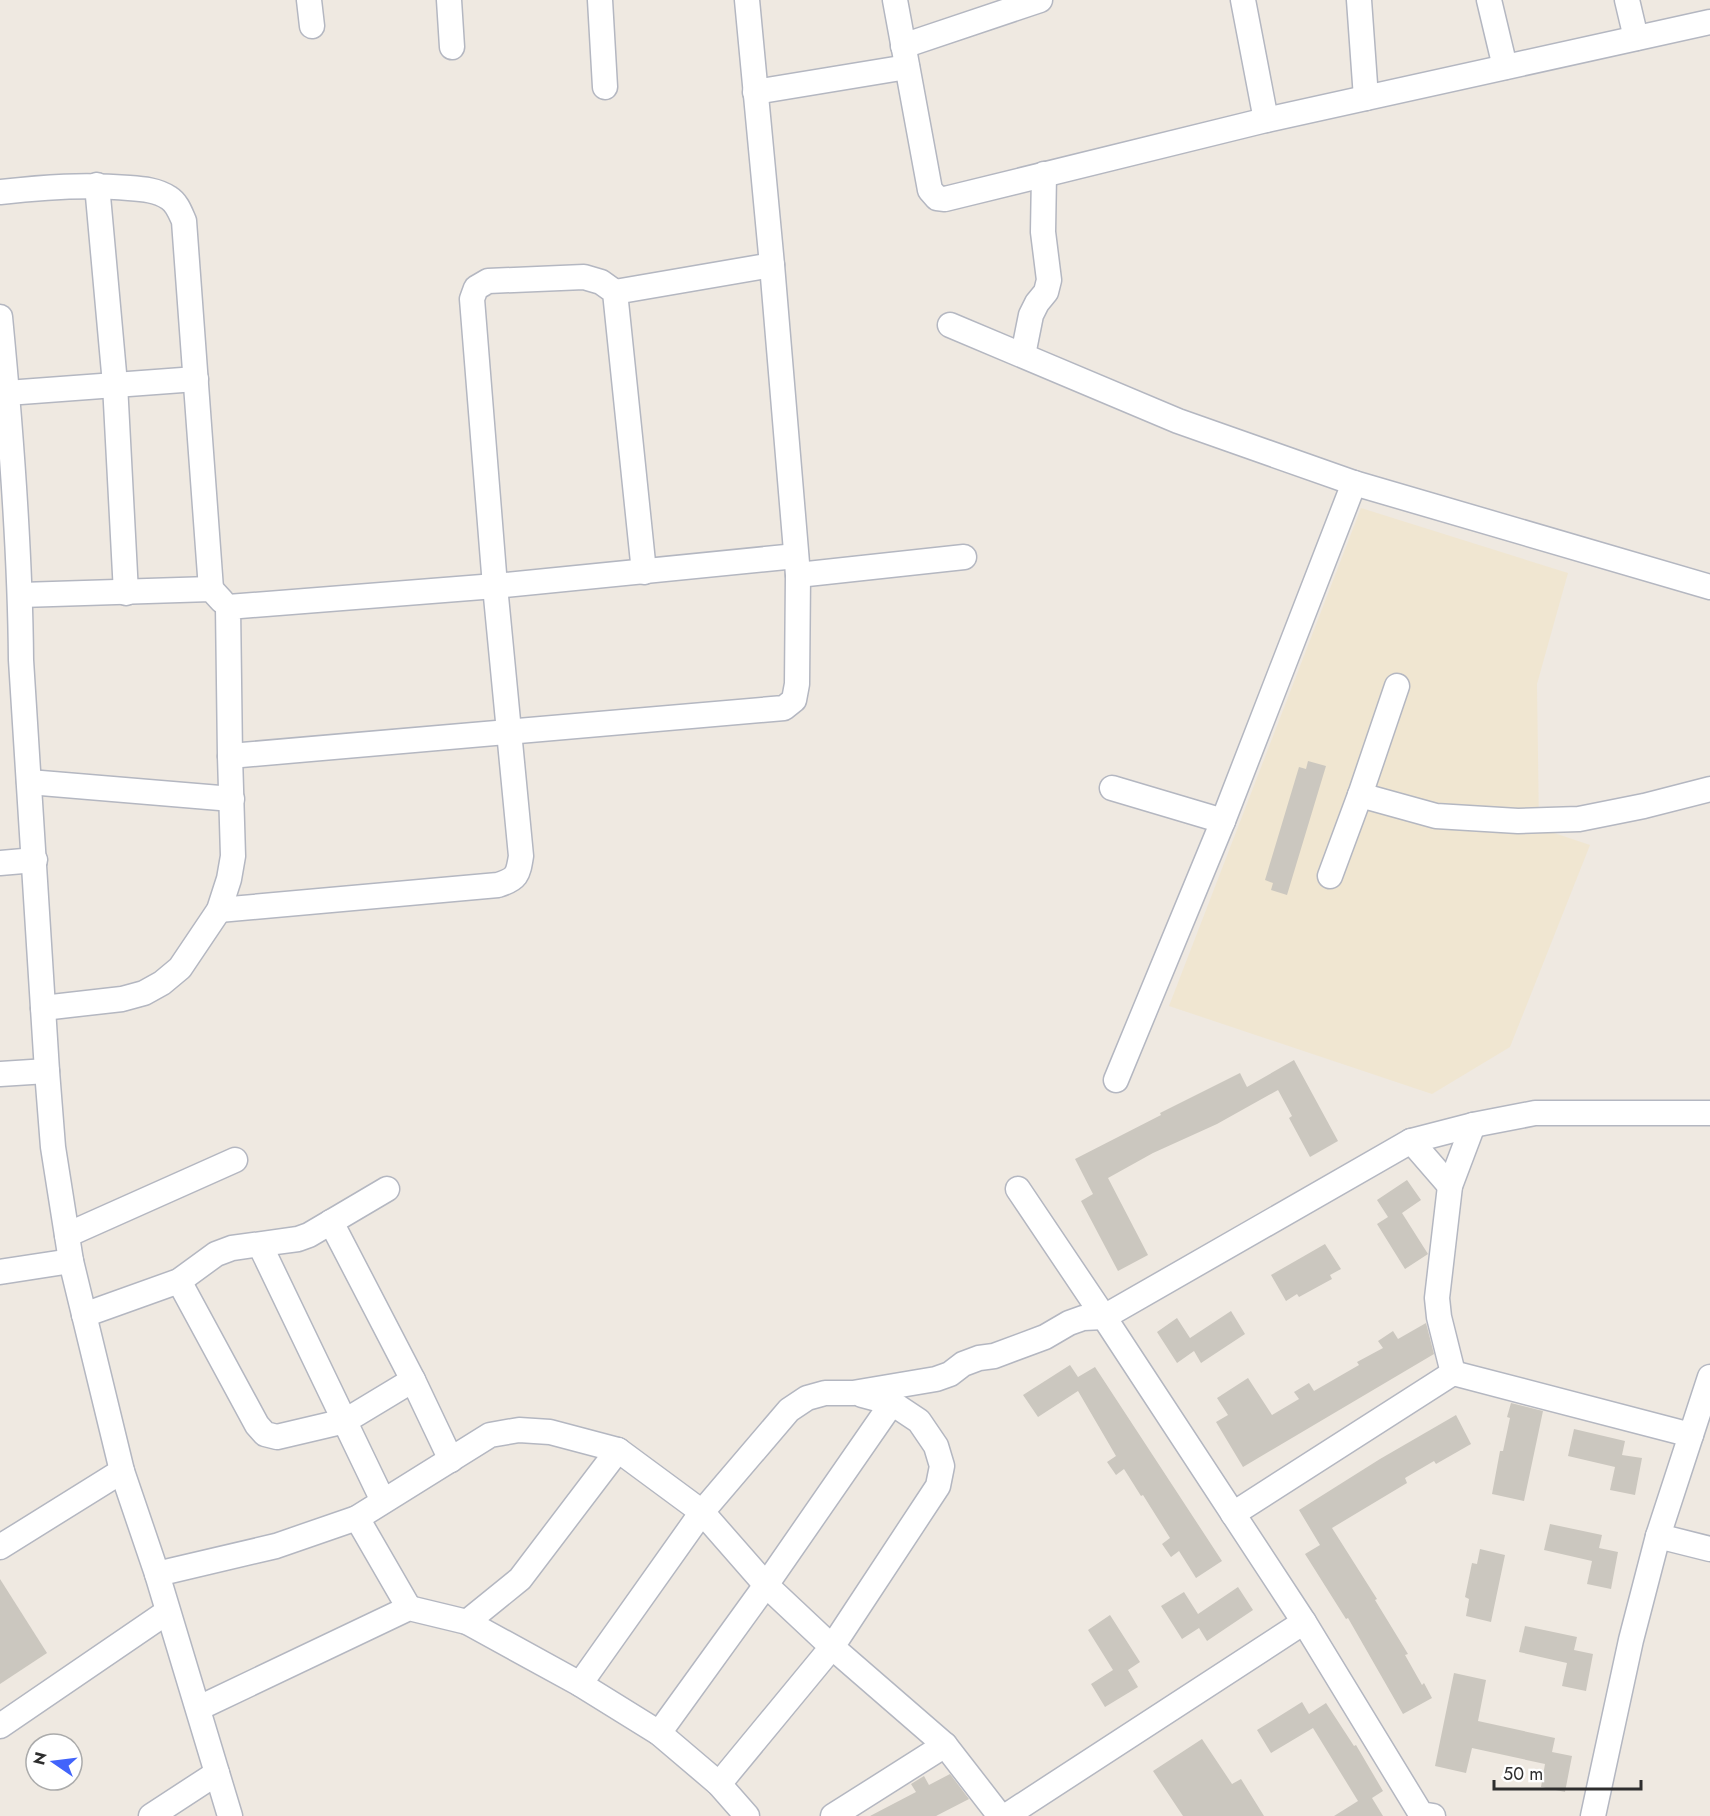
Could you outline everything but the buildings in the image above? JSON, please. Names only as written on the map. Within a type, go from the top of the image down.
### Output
[{"type":"street","points":[[309,0],[312,26]]},
{"type":"street","points":[[448,0],[452,48]]},
{"type":"street","points":[[600,0],[605,87]]},
{"type":"street","points":[[230,756],[783,708],[794,700],[797,684],[797,565],[747,0]]},
{"type":"street","points":[[895,0],[930,190],[937,198],[945,199],[1266,120],[1710,22]]},
{"type":"street","points":[[755,92],[905,56],[1040,0]]},
{"type":"street","points":[[1243,0],[1266,120]]},
{"type":"street","points":[[1359,0],[1366,98]]},
{"type":"street","points":[[1489,0],[1505,67]]},
{"type":"street","points":[[1627,0],[1636,38]]},
{"type":"street","points":[[1023,355],[1031,315],[1046,292],[1049,280],[1043,232],[1044,174]]},
{"type":"street","points":[[0,192],[58,185],[97,185],[150,190],[168,197],[177,205],[184,220],[211,589],[228,607],[233,856],[229,879],[219,910],[180,968],[162,983],[144,993],[122,999],[44,1008]]},
{"type":"street","points":[[97,185],[115,384],[126,593]]},
{"type":"street","points":[[219,910],[498,885],[512,880],[518,873],[521,856],[495,586],[472,299],[476,288],[488,281],[584,277],[601,282],[615,292],[772,265]]},
{"type":"street","points":[[615,292],[644,572]]},
{"type":"street","points":[[0,317],[7,393],[6,466],[21,595],[11,661],[29,782],[47,1071],[54,1147],[67,1235],[71,1261],[122,1471],[199,1708],[230,1816]]},
{"type":"street","points":[[950,325],[1178,421],[1354,483],[1710,587]]},
{"type":"street","points":[[7,393],[196,379]]},
{"type":"street","points":[[1116,1080],[1223,821],[1354,483]]},
{"type":"street","points":[[228,607],[644,572],[964,557]]},
{"type":"street","points":[[21,595],[211,589]]},
{"type":"street","points":[[1330,876],[1397,686]]},
{"type":"street","points":[[29,782],[232,799]]},
{"type":"street","points":[[1112,788],[1223,821]]},
{"type":"street","points":[[1360,795],[1436,816],[1518,821],[1579,819],[1644,806],[1710,789]]},
{"type":"street","points":[[0,863],[35,860]]},
{"type":"street","points":[[0,1074],[47,1071]]},
{"type":"street","points":[[580,1684],[702,1512],[789,1410],[807,1398],[825,1393],[853,1393],[936,1379],[978,1358],[994,1356],[1045,1337],[1083,1317],[1104,1317],[1411,1141],[1473,1125],[1535,1113],[1710,1113]]},
{"type":"street","points":[[1453,1373],[1439,1317],[1437,1298],[1450,1186],[1473,1125]]},
{"type":"street","points":[[1411,1141],[1450,1186]]},
{"type":"street","points":[[67,1235],[235,1160]]},
{"type":"street","points":[[84,1315],[179,1281],[216,1254],[232,1248],[298,1239],[387,1189]]},
{"type":"street","points":[[1018,1189],[1304,1623],[1424,1815]]},
{"type":"street","points":[[331,1222],[413,1380],[451,1461]]},
{"type":"street","points":[[260,1245],[383,1502]]},
{"type":"street","points":[[0,1272],[71,1261]]},
{"type":"street","points":[[179,1281],[257,1425],[265,1434],[277,1437],[345,1421],[413,1380]]},
{"type":"street","points":[[1233,1514],[1453,1373],[1691,1435]]},
{"type":"street","points":[[1593,1816],[1630,1640],[1658,1536],[1710,1377]]},
{"type":"street","points":[[719,1784],[832,1647],[938,1486],[942,1466],[936,1446],[919,1421],[892,1403],[853,1393]]},
{"type":"street","points":[[659,1733],[766,1585],[892,1403]]},
{"type":"street","points":[[157,1574],[276,1546],[357,1518],[490,1435],[519,1430],[550,1432],[618,1450],[702,1512],[766,1585],[832,1647],[945,1745],[1000,1816]]},
{"type":"street","points":[[467,1622],[520,1579],[618,1450]]},
{"type":"street","points":[[0,1547],[122,1471]]},
{"type":"street","points":[[357,1518],[409,1608]]},
{"type":"street","points":[[1658,1536],[1710,1549]]},
{"type":"street","points":[[199,1708],[409,1608],[467,1622],[580,1684],[659,1733],[719,1784],[747,1816]]},
{"type":"street","points":[[0,1726],[167,1612]]},
{"type":"street","points":[[1006,1816],[1304,1623]]},
{"type":"street","points":[[833,1816],[945,1745]]},
{"type":"street","points":[[151,1816],[217,1773]]},
{"type":"shaded area","points":[[1361,508],[1568,573],[1537,684],[1539,828],[1590,845],[1510,1047],[1432,1094],[1169,1006]]}]
